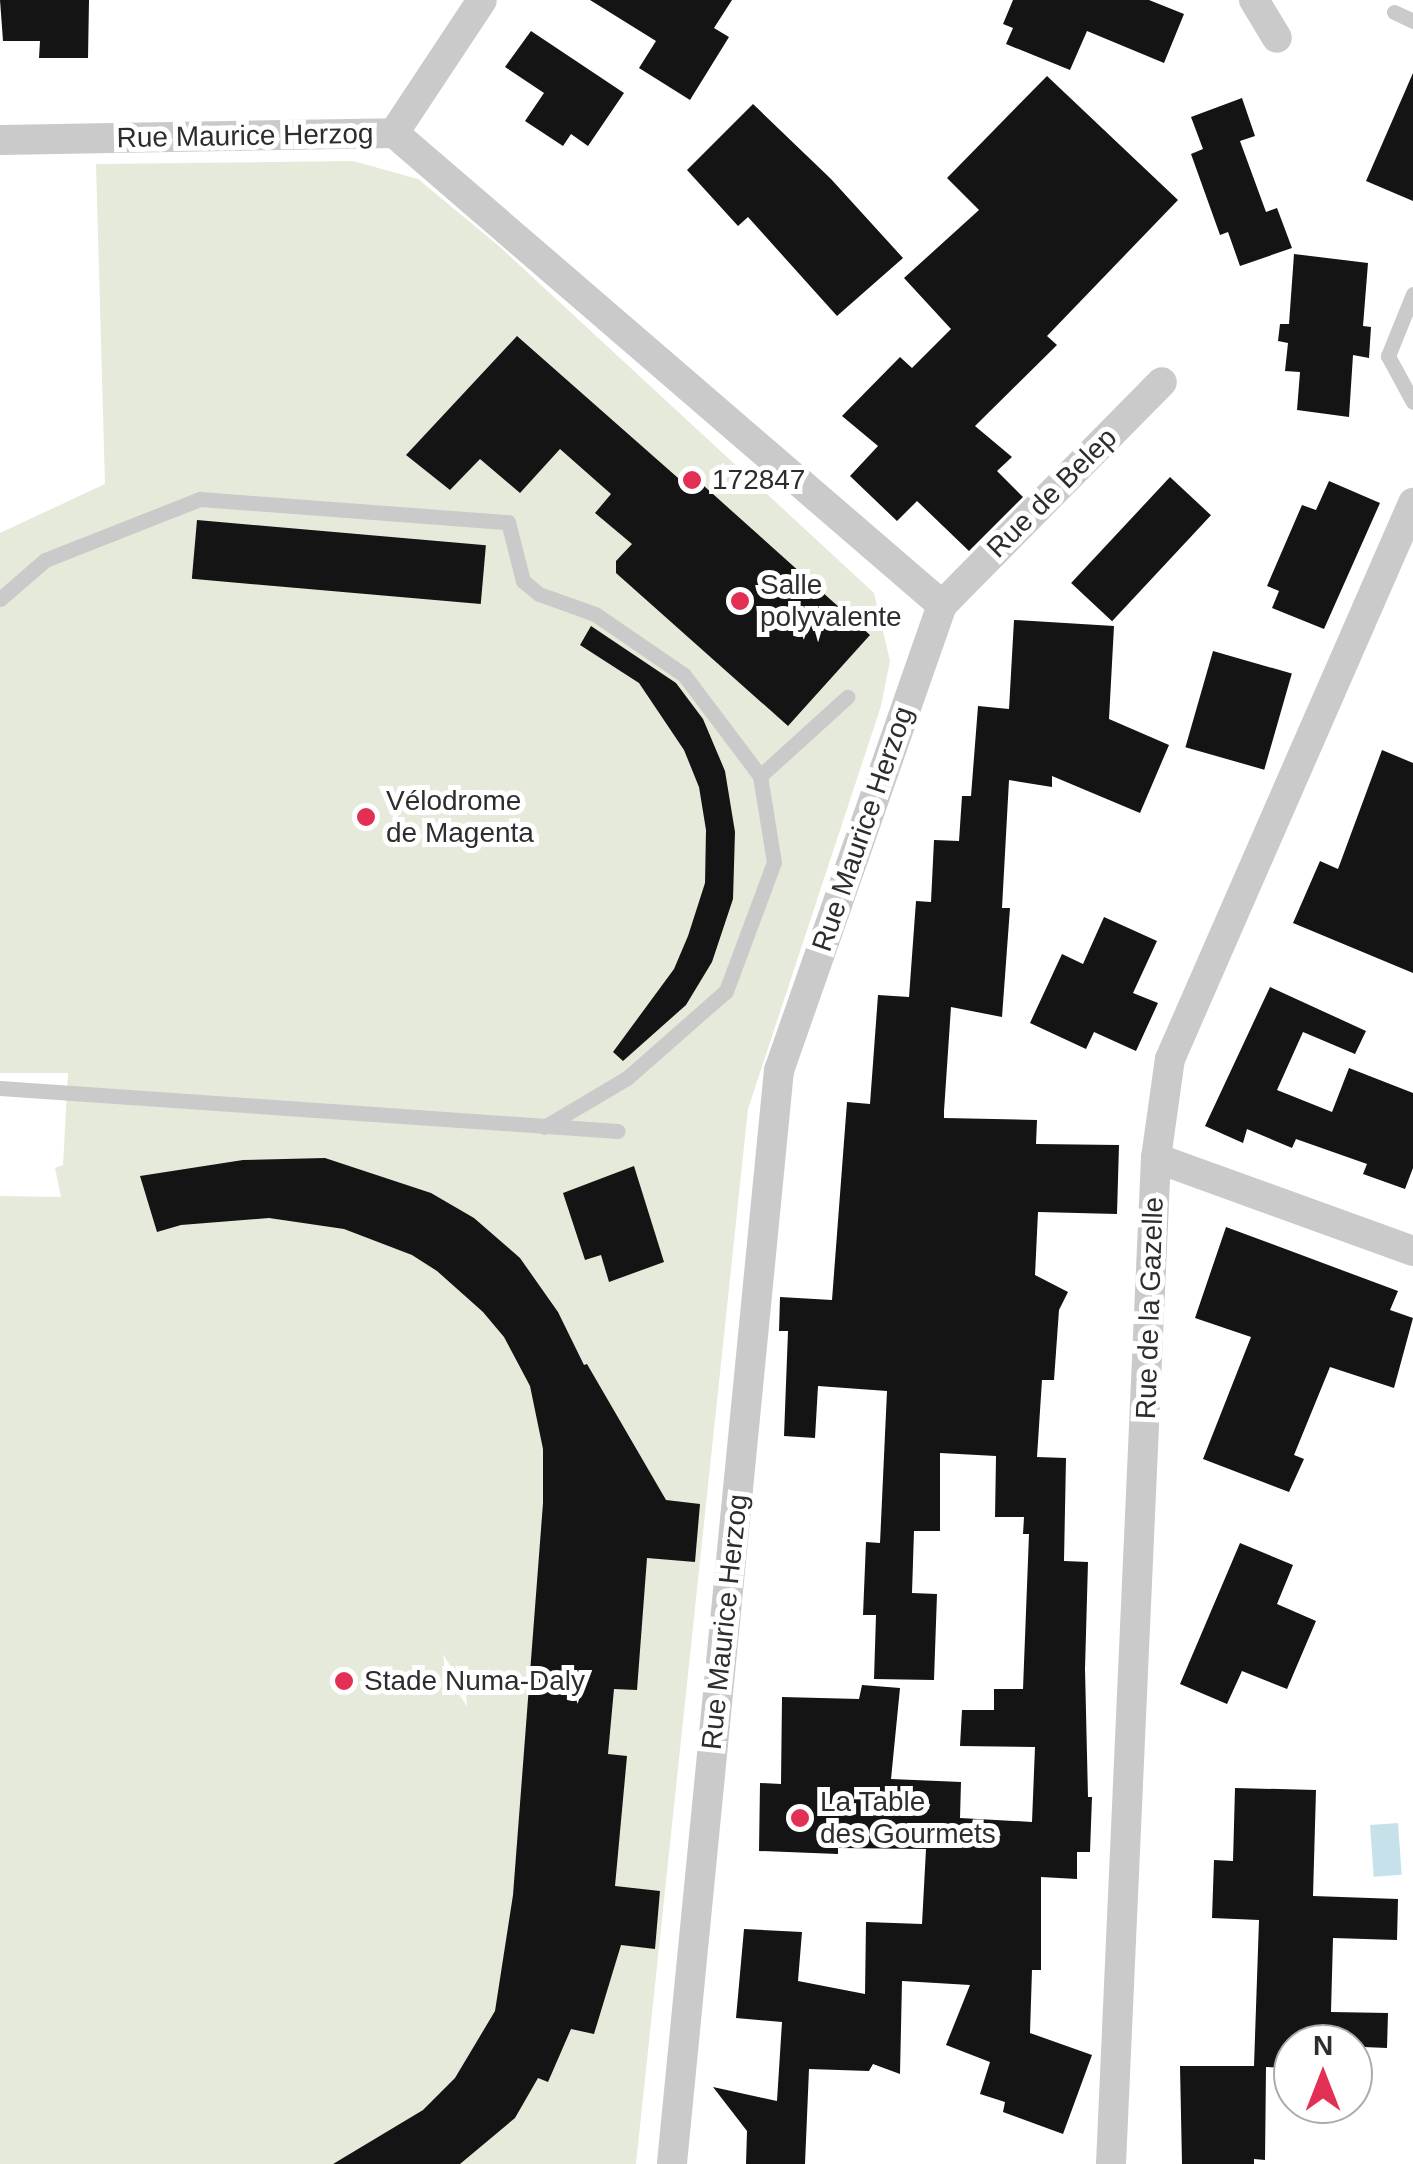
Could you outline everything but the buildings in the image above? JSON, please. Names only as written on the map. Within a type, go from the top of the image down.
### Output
[{"type":"street","points":[[394,133],[482,0]]},
{"type":"street","points":[[1254,0],[1277,38]]},
{"type":"street","name":"Rue Maurice Herzog","points":[[0,140],[394,133],[942,606],[778,1070],[672,2164]]},
{"type":"street","name":"Rue de Belep","points":[[942,606],[1162,382]]},
{"type":"street","name":"Rue de la Gazelle","points":[[1112,2164],[1156,1158],[1170,1059],[1413,503]]},
{"type":"street","points":[[1156,1158],[1413,1250]]},
{"type":"lane","points":[[1394,12],[1413,21]]},
{"type":"lane","points":[[1413,294],[1388,356],[1413,402]]},
{"type":"lane","points":[[0,599],[45,560],[200,499],[508,522],[522,581],[539,594],[596,614],[684,675],[760,776],[774,862],[726,991],[627,1078],[544,1127]]},
{"type":"lane","points":[[760,776],[848,697]]},
{"type":"lane","points":[[0,1088],[618,1131]]},
{"type":"green space","points":[[353,161],[418,179],[500,247],[874,593],[890,661],[881,706],[748,1109],[636,2164],[0,2164],[0,1196],[61,1197],[55,1168],[63,1165],[68,1073],[0,1073],[0,533],[105,484],[96,164]]},
{"type":"water","points":[[1398,1823],[1402,1875],[1374,1877],[1370,1825]]},
{"type":"place","name":"172847","points":[[692,480]]},
{"type":"place","name":"Salle polyvalente","points":[[740,601]]},
{"type":"place","name":"Vélodrome de Magenta","points":[[366,817]]},
{"type":"place","name":"Stade Numa-Daly","points":[[344,1681]]},
{"type":"place","name":"La Table des Gourmets","points":[[800,1818]]}]
